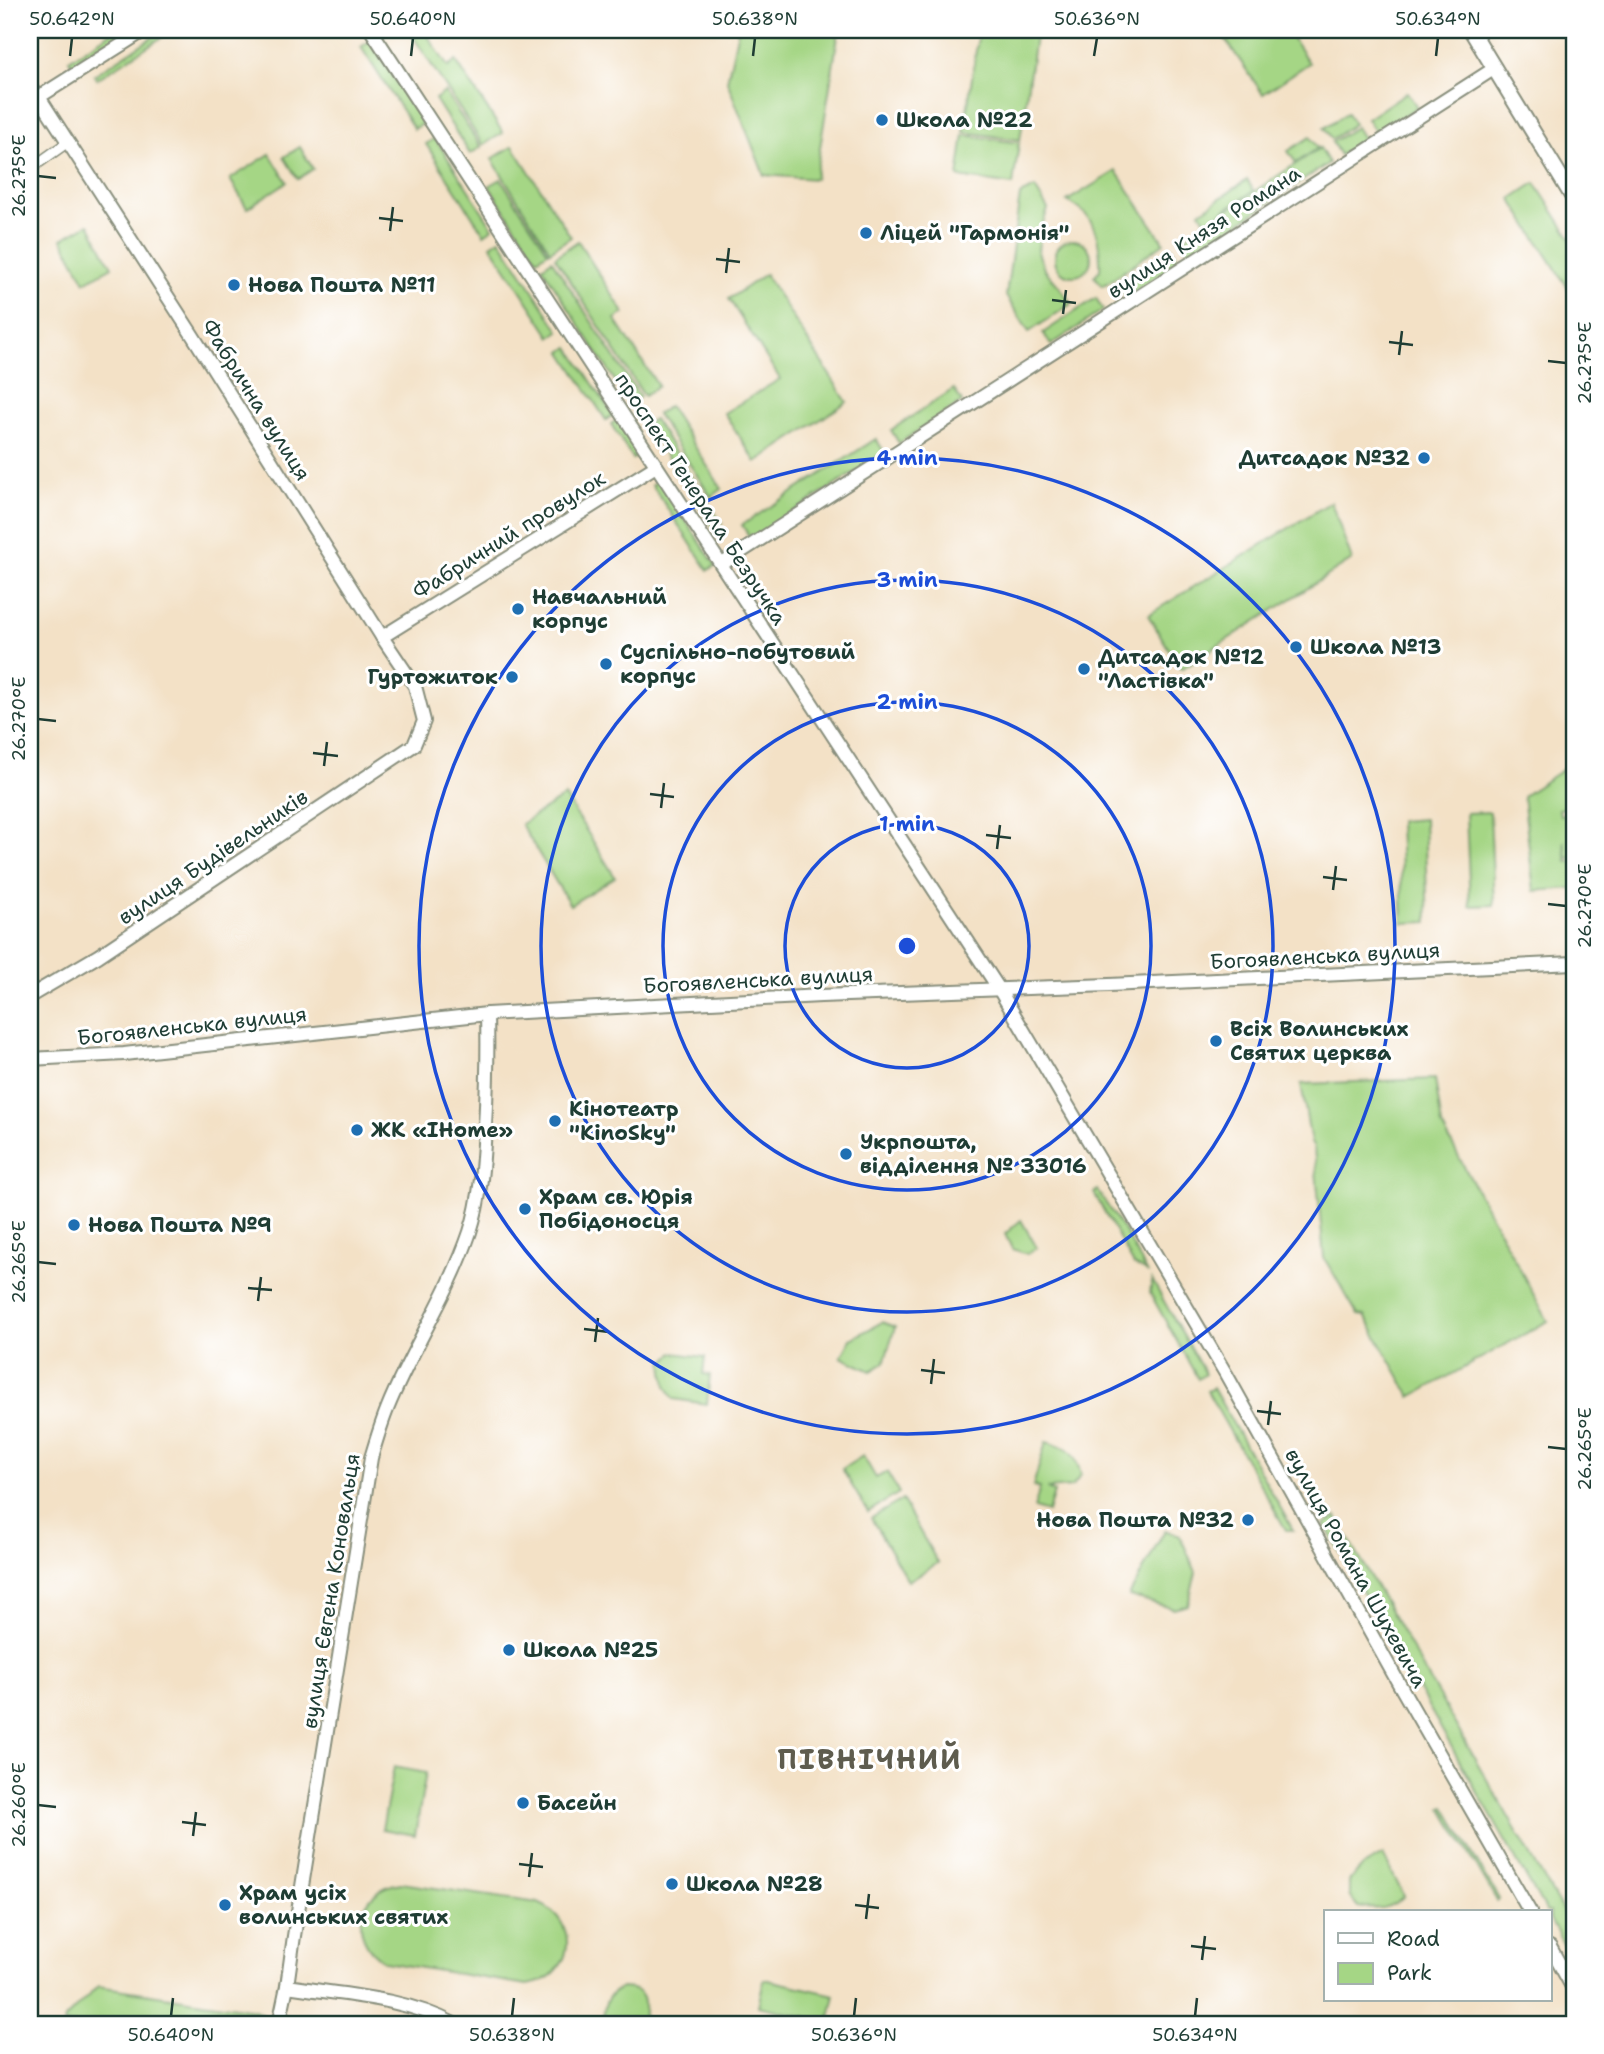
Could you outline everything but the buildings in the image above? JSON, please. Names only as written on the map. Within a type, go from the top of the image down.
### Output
[{"type":"main road","points":[[1471,30],[1574,199]]},
{"type":"street","points":[[39,97],[145,30]]},
{"type":"street","name":"проспект Генерала Безручка","points":[[372,30],[999,989]]},
{"type":"street","name":"вулиця Князя Романа","points":[[722,564],[1495,68]]},
{"type":"street","name":"Фабрична вулиця","points":[[30,83],[415,686],[424,721],[414,746]]},
{"type":"street","points":[[30,169],[68,142]]},
{"type":"street","name":"Фабричний провулок","points":[[382,637],[656,466]]},
{"type":"street","name":"вулиця Будівельників","points":[[30,996],[98,956],[414,746]]},
{"type":"street","name":"Богоявленська вулиця","points":[[30,1059],[124,1054],[487,1014],[821,996],[1574,963]]},
{"type":"street","name":"вулиця Романа Шухевича","points":[[999,989],[1226,1374],[1529,1910]]},
{"type":"street","name":"вулиця Євгена Коновальця","points":[[279,2024],[371,1458],[388,1405],[437,1309],[470,1232],[479,1197],[488,1078],[487,1014]]},
{"type":"street","points":[[1552,1951],[1574,1990]]},
{"type":"street","points":[[287,1986],[361,1996],[405,2006],[436,2015],[454,2024]]},
{"type":"green space","points":[[115,30],[132,30],[74,68],[69,60]]},
{"type":"green space","points":[[164,30],[173,30],[97,79],[94,75]]},
{"type":"green space","points":[[409,30],[424,30],[448,67],[456,61],[503,133],[483,145]]},
{"type":"green space","points":[[738,30],[839,30],[815,179],[764,175],[727,81]]},
{"type":"green space","points":[[979,30],[1036,30],[1020,140],[964,132]]},
{"type":"green space","points":[[1219,30],[1287,30],[1309,63],[1263,94]]},
{"type":"green space","points":[[370,41],[423,123],[414,129],[361,47]]},
{"type":"green space","points":[[445,92],[481,147],[470,154],[435,99]]},
{"type":"green space","points":[[1407,92],[1417,107],[1377,134],[1367,119]]},
{"type":"green space","points":[[1347,113],[1354,124],[1332,139],[1324,128]]},
{"type":"green space","points":[[1356,127],[1364,140],[1340,155],[1332,142]]},
{"type":"green space","points":[[964,135],[1019,143],[1013,185],[958,177]]},
{"type":"green space","points":[[1310,137],[1318,148],[1296,163],[1288,151]]},
{"type":"green space","points":[[435,138],[493,228],[484,234],[426,144]]},
{"type":"green space","points":[[513,146],[571,237],[550,251],[492,159]]},
{"type":"green space","points":[[300,147],[313,169],[298,179],[284,157]]},
{"type":"green space","points":[[1320,148],[1329,163],[1191,255],[1181,240]]},
{"type":"green space","points":[[270,154],[287,182],[247,208],[230,179]]},
{"type":"green space","points":[[1116,171],[1164,243],[1103,286],[1094,276],[1100,270],[1095,230],[1087,216],[1067,201]]},
{"type":"green space","points":[[501,179],[548,252],[537,259],[489,186]]},
{"type":"green space","points":[[1247,180],[1254,191],[1206,222],[1200,212]]},
{"type":"green space","points":[[1535,183],[1574,243],[1574,297],[1511,199]]},
{"type":"green space","points":[[1035,188],[1048,209],[1040,231],[1038,252],[1044,269],[1071,304],[1029,332],[1006,296],[1020,195]]},
{"type":"green space","points":[[89,224],[112,267],[85,282],[62,239]]},
{"type":"green space","points":[[500,239],[559,331],[551,337],[491,245]]},
{"type":"green space","points":[[1073,240],[1086,245],[1091,258],[1086,271],[1073,276],[1060,271],[1055,258],[1060,245]]},
{"type":"green space","points":[[578,241],[624,313],[615,319],[658,386],[644,396],[555,257]]},
{"type":"green space","points":[[1172,248],[1180,261],[1126,297],[1117,284]]},
{"type":"green space","points":[[552,260],[640,397],[630,404],[542,267]]},
{"type":"green space","points":[[765,274],[847,402],[756,462],[724,413],[780,379],[729,299]]},
{"type":"green space","points":[[1096,298],[1103,310],[1051,345],[1043,333]]},
{"type":"green space","points":[[569,347],[613,415],[606,420],[562,352]]},
{"type":"green space","points":[[954,389],[962,402],[899,443],[891,430]]},
{"type":"green space","points":[[669,406],[722,489],[711,497],[657,414]]},
{"type":"green space","points":[[654,419],[722,524],[714,529],[646,424]]},
{"type":"green space","points":[[617,420],[640,454],[633,459],[611,424]]},
{"type":"green space","points":[[876,439],[885,453],[751,539],[742,525]]},
{"type":"green space","points":[[659,480],[716,566],[708,570],[652,485]]},
{"type":"green space","points":[[1331,502],[1352,560],[1181,669],[1148,615]]},
{"type":"green space","points":[[1574,762],[1574,806],[1559,809],[1560,815],[1574,813],[1574,857],[1567,858],[1564,841],[1567,862],[1574,861],[1574,888],[1534,891],[1523,796]]},
{"type":"green space","points":[[565,796],[615,877],[570,905],[521,824]]},
{"type":"green space","points":[[1490,812],[1494,905],[1470,906],[1466,813]]},
{"type":"green space","points":[[1424,819],[1428,922],[1403,923],[1399,821]]},
{"type":"green space","points":[[1435,1079],[1442,1126],[1548,1321],[1411,1397],[1365,1316],[1358,1315],[1324,1258],[1314,1148],[1301,1084]]},
{"type":"green space","points":[[1097,1190],[1147,1272],[1134,1265],[1094,1193]]},
{"type":"green space","points":[[1021,1220],[1037,1248],[1027,1254],[1012,1249],[1005,1234]]},
{"type":"green space","points":[[1152,1280],[1205,1374],[1198,1379],[1150,1293]]},
{"type":"green space","points":[[882,1322],[895,1327],[884,1363],[871,1371],[841,1357],[851,1339]]},
{"type":"green space","points":[[673,1353],[705,1357],[703,1374],[710,1375],[707,1404],[674,1399],[666,1386],[663,1363]]},
{"type":"green space","points":[[1213,1388],[1293,1530],[1286,1530],[1207,1391]]},
{"type":"green space","points":[[1046,1442],[1070,1452],[1081,1475],[1072,1487],[1047,1489],[1054,1492],[1048,1512],[1034,1508],[1040,1488],[1033,1486]]},
{"type":"green space","points":[[863,1456],[876,1478],[887,1472],[899,1493],[868,1512],[842,1469]]},
{"type":"green space","points":[[902,1500],[938,1563],[908,1581],[871,1518]]},
{"type":"green space","points":[[1336,1517],[1574,1931],[1574,1963],[1552,1924],[1552,1910],[1545,1910],[1324,1524]]},
{"type":"green space","points":[[1165,1530],[1180,1536],[1196,1572],[1188,1605],[1174,1609],[1129,1596]]},
{"type":"green space","points":[[394,1767],[426,1773],[415,1835],[382,1829]]},
{"type":"green space","points":[[1445,1807],[1499,1899],[1497,1901],[1442,1808]]},
{"type":"green space","points":[[1383,1855],[1404,1896],[1382,1908],[1358,1907],[1349,1896],[1349,1881],[1363,1866]]},
{"type":"green space","points":[[401,1883],[538,1903],[552,1911],[561,1923],[567,1948],[563,1961],[555,1972],[543,1980],[527,1985],[385,1962],[365,1941],[361,1928],[362,1916],[374,1895],[386,1887]]},
{"type":"green space","points":[[764,1979],[835,1995],[829,2022],[758,2006]]},
{"type":"green space","points":[[98,1986],[255,2010],[263,2015],[263,2024],[64,2024],[65,2019]]},
{"type":"green space","points":[[622,1988],[641,1994],[644,2004],[642,2024],[602,2024],[608,1998]]},
{"type":"place","name":"Школа №22","points":[[882,120]]},
{"type":"place","name":"Ліцей \"Гармонія\"","points":[[866,233]]},
{"type":"place","name":"Нова Пошта №11","points":[[234,285]]},
{"type":"place","name":"Дитсадок №32","points":[[1424,458]]},
{"type":"place","name":"Навчальний корпус","points":[[518,609]]},
{"type":"place","name":"Школа №13","points":[[1296,647]]},
{"type":"place","name":"Суспільно-побутовий корпус","points":[[606,664]]},
{"type":"place","name":"Дитсадок №12 \"Ластівка\"","points":[[1084,669]]},
{"type":"place","name":"Гуртожиток","points":[[512,677]]},
{"type":"place","name":"Всіх Волинських Святих церква","points":[[1216,1041]]},
{"type":"place","name":"Кінотеатр \"KinoSky\"","points":[[555,1121]]},
{"type":"place","name":"ЖК «IHome»","points":[[357,1130]]},
{"type":"place","name":"Укрпошта, відділення № 33016","points":[[846,1154]]},
{"type":"place","name":"Храм св. Юрія Побідоносця","points":[[525,1209]]},
{"type":"place","name":"Нова Пошта №9","points":[[74,1225]]},
{"type":"place","name":"Нова Пошта №32","points":[[1248,1520]]},
{"type":"place","name":"Школа №25","points":[[509,1650]]},
{"type":"place","name":"Басейн","points":[[523,1803]]},
{"type":"place","name":"Школа №28","points":[[672,1884]]},
{"type":"place","name":"Храм усіх волинських святих","points":[[225,1905]]},
{"type":"district","name":"ПІВНІЧНИЙ","points":[[870,1759]]}]
